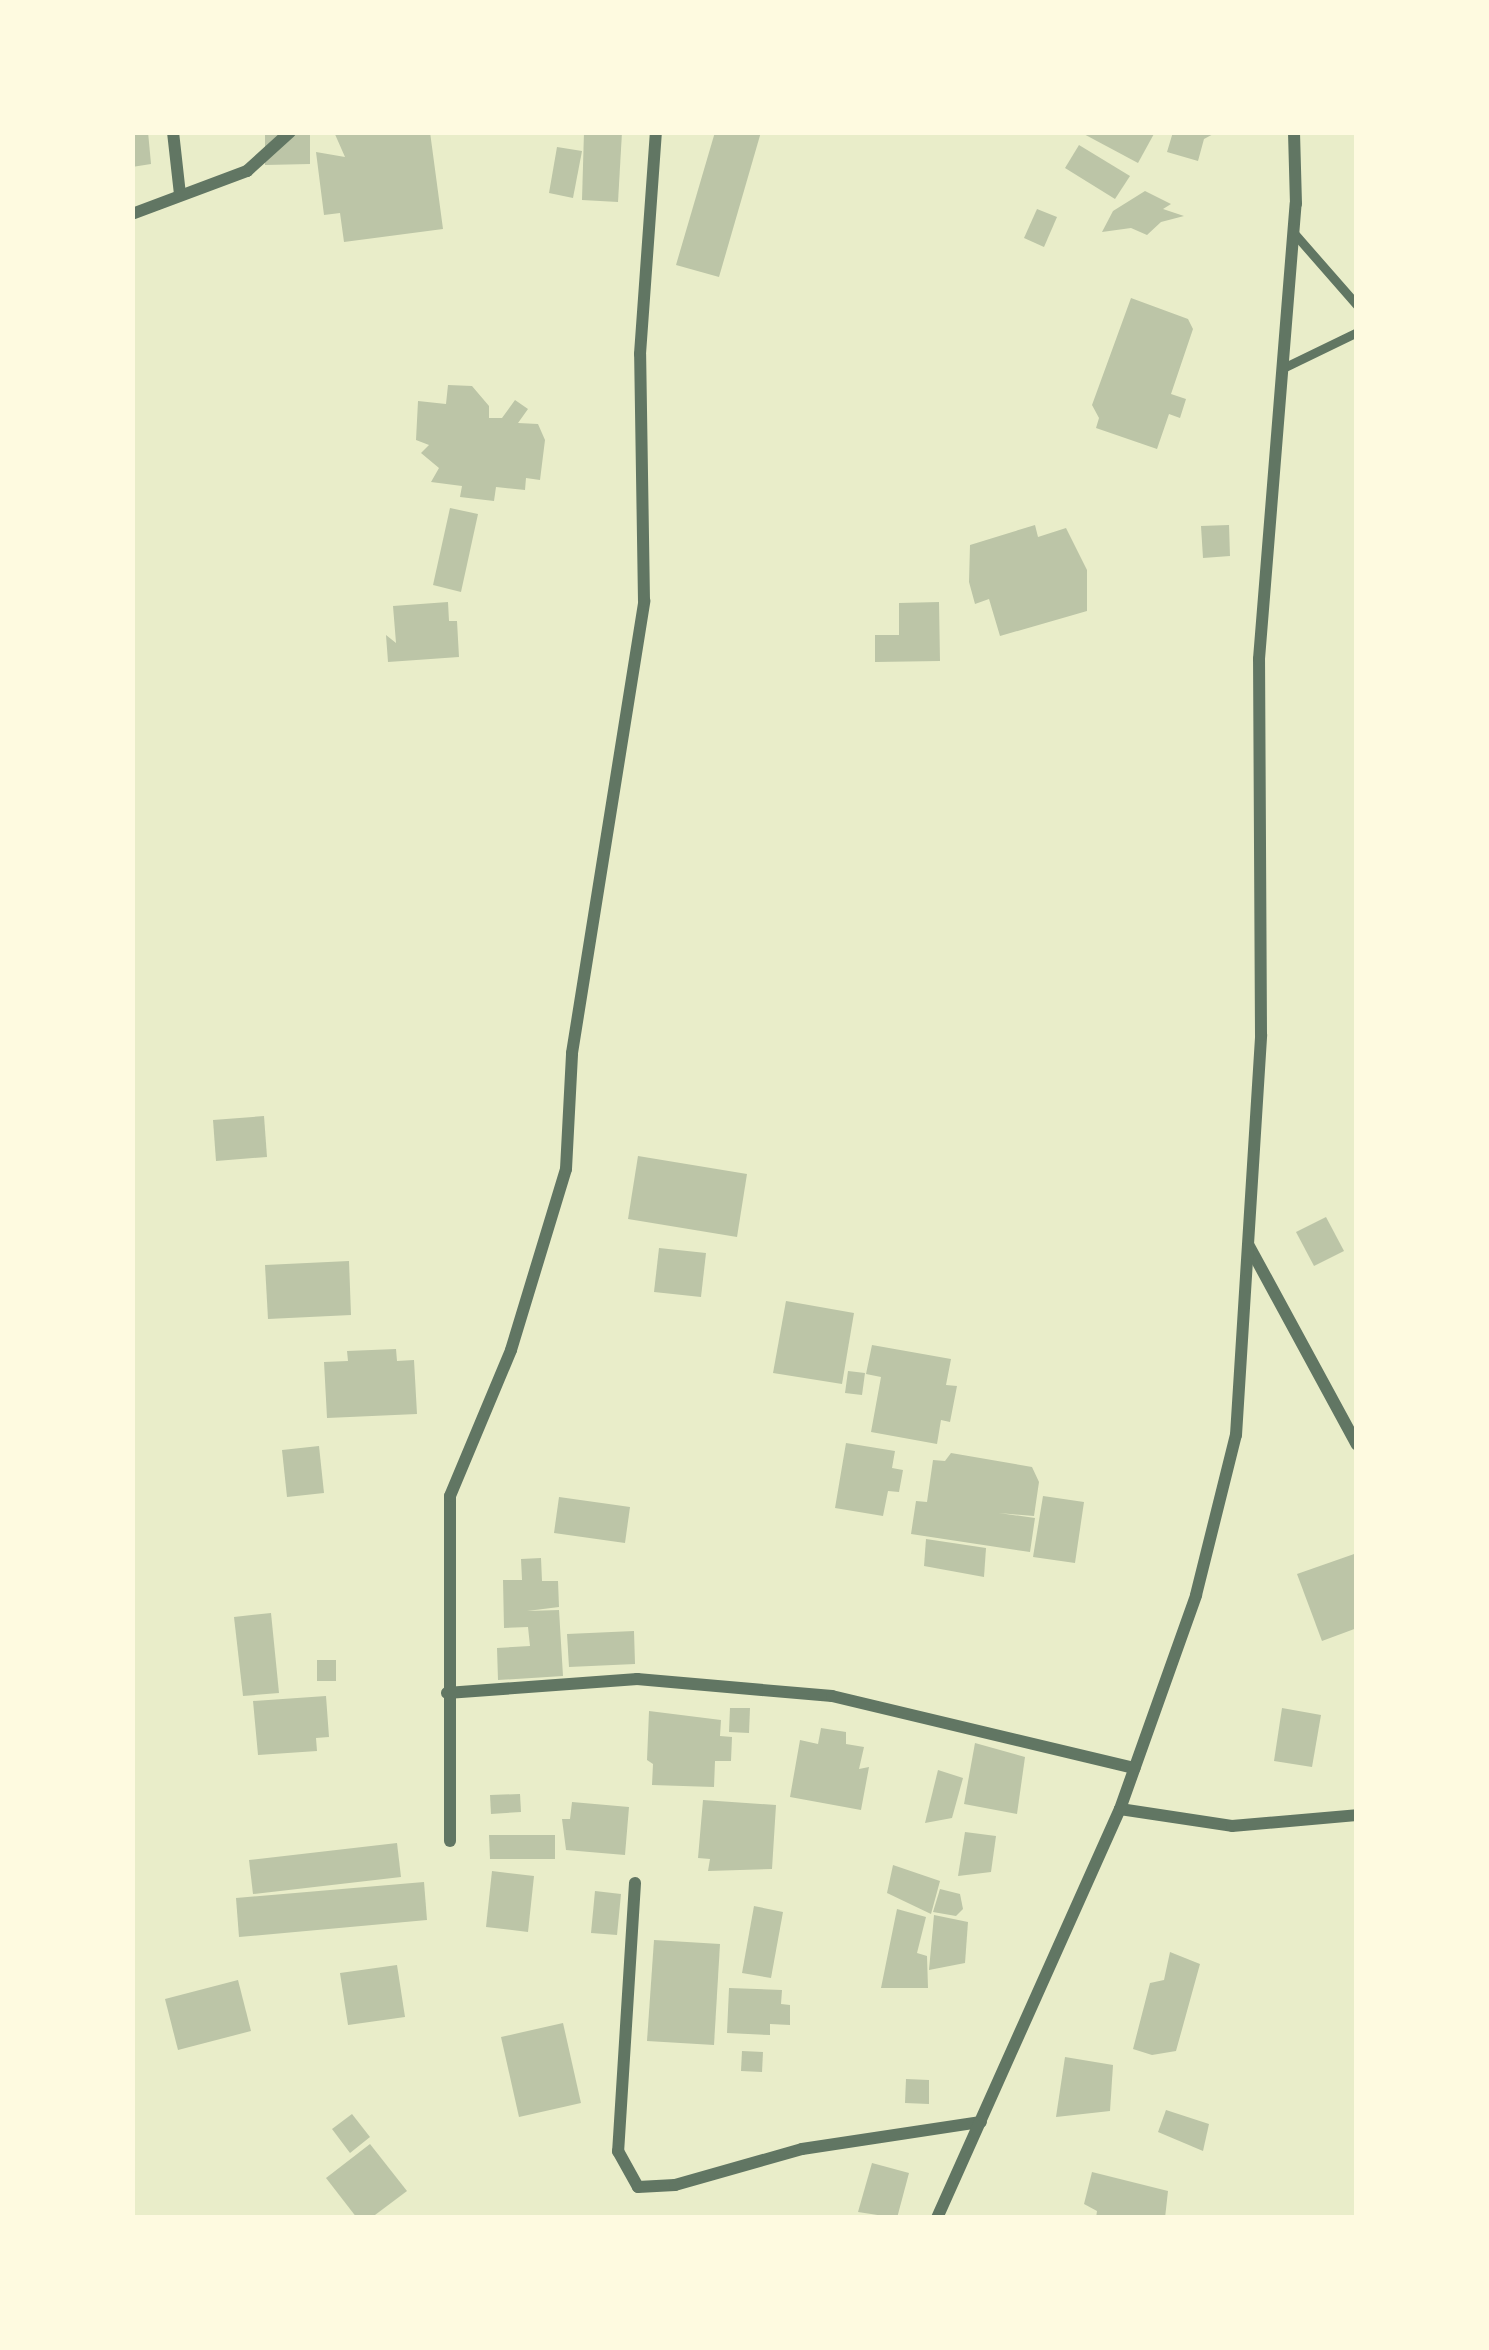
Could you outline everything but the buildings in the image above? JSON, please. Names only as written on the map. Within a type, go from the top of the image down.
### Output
[{"type":"street","points":[[173,132],[180,194]]},
{"type":"street","points":[[132,214],[247,171],[290,132]]},
{"type":"street","points":[[450,1841],[450,1496],[512,1350],[566,1169],[572,1052],[644,601],[640,354],[656,132]]},
{"type":"street","points":[[938,2218],[1120,1809],[1196,1595],[1236,1435],[1261,1036],[1259,659],[1293,232],[1294,132]]},
{"type":"street","points":[[1248,1245],[1357,1444]]},
{"type":"street","points":[[447,1693],[637,1679],[832,1696],[1135,1768]]},
{"type":"street","points":[[1120,1809],[1232,1826],[1357,1815]]},
{"type":"street","points":[[635,1882],[618,2151],[638,2187],[675,2186],[802,2149],[981,2122]]},
{"type":"lane","points":[[1293,232],[1357,305]]},
{"type":"lane","points":[[1283,368],[1357,332]]}]
